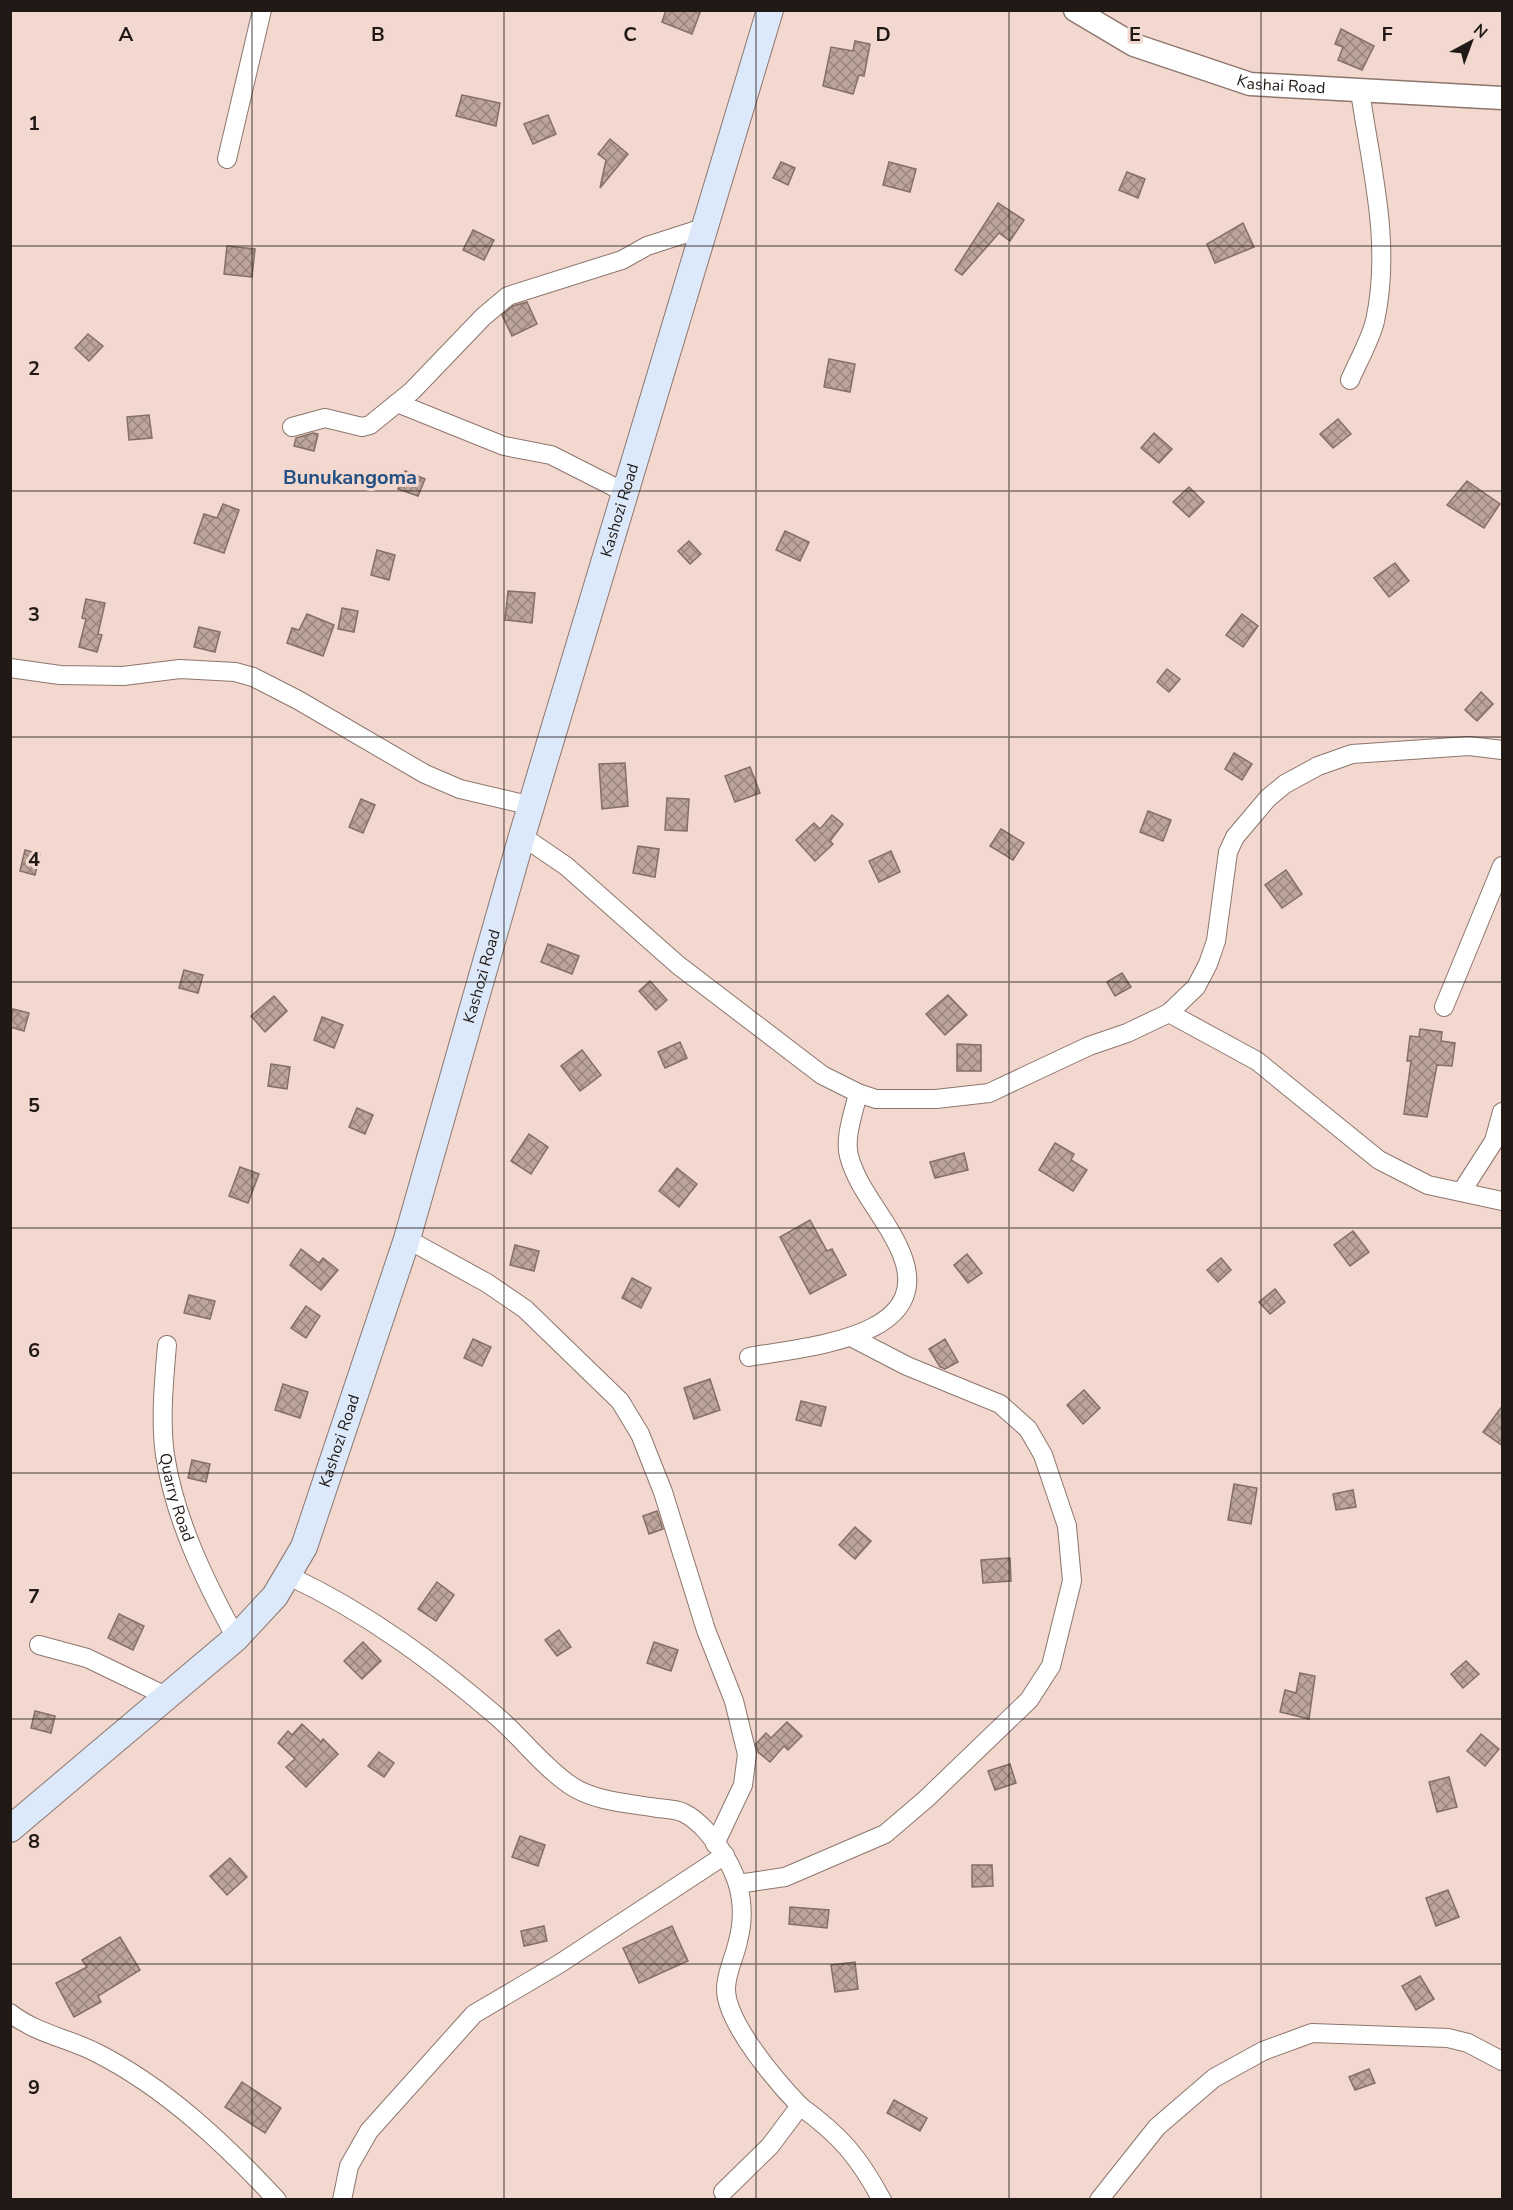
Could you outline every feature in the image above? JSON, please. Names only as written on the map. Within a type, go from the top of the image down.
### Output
[{"type":"main road","name":"Kashozi Road","points":[[10,1829],[236,1638],[275,1596],[289,1576],[311,1527],[407,1239],[522,836],[771,10]]},
{"type":"street","points":[[227,159],[261,10]]},
{"type":"street","name":"Kashai Road","points":[[1075,10],[1134,45],[1250,84],[1503,98]]},
{"type":"street","points":[[1350,380],[1374,324],[1382,279],[1382,231],[1378,195],[1369,158],[1360,91]]},
{"type":"street","points":[[292,427],[325,418],[362,427],[370,425],[412,392],[483,317],[508,296],[622,260],[647,246],[706,227]]},
{"type":"street","points":[[397,403],[504,446],[551,455],[626,493]]},
{"type":"street","points":[[10,668],[60,675],[123,676],[180,669],[235,672],[253,677],[298,700],[425,774],[460,789],[532,806]]},
{"type":"street","points":[[522,836],[566,866],[678,966],[822,1075],[858,1093],[876,1099],[936,1100],[990,1093],[1089,1046],[1127,1033],[1169,1013],[1196,987],[1208,964],[1216,941],[1228,852],[1235,837],[1268,798],[1285,784],[1317,766],[1352,754],[1469,746],[1503,750]]},
{"type":"street","points":[[1444,1007],[1503,866]]},
{"type":"street","points":[[1169,1013],[1257,1061],[1379,1160],[1428,1185],[1503,1201]]},
{"type":"street","points":[[749,1357],[851,1337],[878,1326],[894,1313],[905,1299],[907,1268],[899,1247],[870,1201],[848,1154],[848,1136],[858,1093]]},
{"type":"street","points":[[1462,1191],[1494,1141],[1503,1112]]},
{"type":"street","points":[[342,2199],[349,2166],[369,2131],[474,2014],[559,1964],[720,1849],[743,1785],[747,1755],[734,1701],[706,1630],[663,1492],[640,1434],[620,1401],[525,1309],[487,1283],[407,1239]]},
{"type":"street","points":[[738,1884],[785,1877],[885,1834],[926,1799],[1029,1700],[1051,1666],[1072,1581],[1067,1526],[1043,1455],[1028,1429],[1000,1404],[907,1366],[851,1337]]},
{"type":"street","name":"Quarry Road","points":[[166,1345],[165,1454],[186,1535],[207,1584],[236,1638]]},
{"type":"street","points":[[289,1576],[327,1593],[421,1653],[501,1720],[569,1785],[590,1796],[682,1812],[696,1821],[720,1849],[738,1884],[744,1913],[726,1991],[740,2029],[800,2106],[843,2139],[865,2168],[882,2199]]},
{"type":"street","points":[[39,1645],[87,1658],[168,1697]]},
{"type":"street","points":[[10,2013],[38,2031],[95,2052],[123,2068],[190,2117],[234,2153],[277,2199]]},
{"type":"street","points":[[1099,2199],[1157,2127],[1214,2078],[1263,2051],[1312,2033],[1448,2038],[1468,2043],[1503,2061]]},
{"type":"street","points":[[723,2192],[770,2146],[798,2113],[800,2106]]},
{"type":"building","points":[[666,10],[701,10],[692,34],[662,22]]},
{"type":"building","points":[[1341,29],[1374,46],[1362,70],[1338,60],[1343,47],[1335,44]]},
{"type":"building","points":[[855,41],[870,44],[864,76],[859,75],[853,94],[823,86],[831,47],[853,51]]},
{"type":"building","points":[[462,95],[500,103],[496,126],[456,116]]},
{"type":"building","points":[[548,115],[556,134],[533,144],[524,124]]},
{"type":"building","points":[[610,139],[628,154],[600,188],[606,160],[598,154]]},
{"type":"building","points":[[781,162],[795,168],[788,185],[773,178]]},
{"type":"building","points":[[889,162],[916,169],[910,192],[883,185]]},
{"type":"building","points":[[1127,172],[1145,179],[1138,198],[1119,190]]},
{"type":"building","points":[[998,203],[1024,220],[1010,241],[999,233],[962,275],[955,270]]},
{"type":"building","points":[[1243,223],[1254,247],[1215,263],[1207,244]]},
{"type":"building","points":[[473,230],[494,240],[484,260],[463,250]]},
{"type":"building","points":[[227,246],[255,249],[252,277],[224,274]]},
{"type":"building","points":[[527,302],[537,324],[512,336],[502,315],[513,306]]},
{"type":"building","points":[[88,334],[103,346],[89,361],[75,348]]},
{"type":"building","points":[[829,359],[855,364],[850,392],[824,387]]},
{"type":"building","points":[[149,415],[152,438],[129,440],[127,417]]},
{"type":"building","points":[[1338,419],[1351,434],[1333,448],[1320,434]]},
{"type":"building","points":[[313,433],[318,434],[314,451],[294,446],[296,438]]},
{"type":"building","points":[[1154,433],[1172,449],[1159,463],[1141,448]]},
{"type":"building","points":[[405,471],[425,479],[418,496],[398,489]]},
{"type":"building","points":[[1467,481],[1500,504],[1484,528],[1447,505]]},
{"type":"building","points":[[1189,487],[1204,502],[1189,517],[1173,502]]},
{"type":"building","points":[[223,504],[239,510],[224,553],[194,543],[204,514],[217,518]]},
{"type":"building","points":[[785,531],[809,542],[800,561],[776,550]]},
{"type":"building","points":[[689,541],[701,554],[690,564],[678,551]]},
{"type":"building","points":[[377,550],[395,555],[389,580],[371,575]]},
{"type":"building","points":[[1395,563],[1409,581],[1389,597],[1374,578]]},
{"type":"building","points":[[508,591],[535,593],[532,623],[505,620]]},
{"type":"building","points":[[86,599],[105,603],[98,634],[102,635],[97,652],[79,647],[86,619],[82,618]]},
{"type":"building","points":[[342,608],[358,611],[354,632],[338,629]]},
{"type":"building","points":[[307,614],[334,625],[323,656],[287,643],[292,628],[299,630]]},
{"type":"building","points":[[1242,614],[1258,626],[1243,647],[1226,635]]},
{"type":"building","points":[[199,627],[220,632],[215,652],[194,647]]},
{"type":"building","points":[[1167,669],[1180,679],[1169,692],[1157,682]]},
{"type":"building","points":[[1481,692],[1493,704],[1477,721],[1465,710]]},
{"type":"building","points":[[1234,753],[1252,764],[1242,780],[1225,769]]},
{"type":"building","points":[[625,763],[628,806],[602,809],[599,764]]},
{"type":"building","points":[[750,767],[760,793],[735,802],[725,776]]},
{"type":"building","points":[[667,798],[689,799],[687,831],[665,830]]},
{"type":"building","points":[[361,799],[375,805],[363,833],[349,827]]},
{"type":"building","points":[[1148,811],[1171,820],[1163,841],[1140,832]]},
{"type":"building","points":[[832,815],[843,824],[830,841],[833,844],[815,861],[796,840],[814,823],[820,829]]},
{"type":"building","points":[[1001,829],[1024,843],[1013,860],[990,846]]},
{"type":"building","points":[[638,846],[659,849],[655,877],[633,873]]},
{"type":"building","points":[[25,850],[40,854],[35,875],[20,871]]},
{"type":"building","points":[[891,851],[900,872],[879,882],[869,861]]},
{"type":"building","points":[[1286,870],[1302,894],[1282,908],[1265,885]]},
{"type":"building","points":[[548,944],[579,956],[572,974],[541,962]]},
{"type":"building","points":[[184,970],[203,975],[198,993],[179,988]]},
{"type":"building","points":[[1122,973],[1131,987],[1115,996],[1107,982]]},
{"type":"building","points":[[650,981],[667,1000],[656,1010],[639,991]]},
{"type":"building","points":[[948,995],[967,1015],[945,1035],[926,1014]]},
{"type":"building","points":[[274,996],[287,1011],[265,1032],[251,1016]]},
{"type":"building","points":[[13,1009],[29,1013],[24,1031],[10,1027]]},
{"type":"building","points":[[322,1017],[343,1025],[334,1048],[314,1040]]},
{"type":"building","points":[[1420,1029],[1442,1032],[1441,1041],[1455,1043],[1452,1066],[1437,1065],[1427,1117],[1404,1114],[1411,1061],[1407,1061],[1410,1036],[1419,1037]]},
{"type":"building","points":[[680,1042],[687,1058],[665,1068],[658,1052]]},
{"type":"building","points":[[957,1044],[981,1045],[981,1071],[957,1071]]},
{"type":"building","points":[[582,1050],[601,1075],[580,1091],[561,1066]]},
{"type":"building","points":[[271,1064],[290,1067],[287,1089],[268,1086]]},
{"type":"building","points":[[357,1108],[373,1115],[365,1134],[349,1127]]},
{"type":"building","points":[[529,1134],[548,1147],[531,1174],[511,1161]]},
{"type":"building","points":[[1055,1143],[1074,1154],[1071,1160],[1087,1170],[1073,1191],[1039,1170]]},
{"type":"building","points":[[964,1153],[968,1170],[935,1178],[930,1162]]},
{"type":"building","points":[[240,1167],[259,1174],[248,1203],[229,1196]]},
{"type":"building","points":[[677,1168],[697,1184],[679,1207],[659,1191]]},
{"type":"building","points":[[810,1220],[827,1251],[832,1249],[846,1275],[810,1294],[780,1237]]},
{"type":"building","points":[[1353,1231],[1369,1252],[1350,1266],[1334,1245]]},
{"type":"building","points":[[515,1245],[539,1251],[534,1271],[510,1265]]},
{"type":"building","points":[[301,1249],[319,1263],[323,1258],[338,1270],[321,1290],[290,1265]]},
{"type":"building","points":[[967,1254],[982,1273],[968,1283],[954,1265]]},
{"type":"building","points":[[1221,1258],[1231,1270],[1218,1282],[1207,1270]]},
{"type":"building","points":[[632,1278],[651,1288],[641,1308],[622,1298]]},
{"type":"building","points":[[1275,1289],[1285,1302],[1270,1314],[1259,1302]]},
{"type":"building","points":[[189,1295],[215,1301],[210,1319],[184,1313]]},
{"type":"building","points":[[306,1306],[320,1316],[306,1338],[291,1328]]},
{"type":"building","points":[[473,1339],[491,1347],[482,1366],[464,1358]]},
{"type":"building","points":[[945,1339],[958,1362],[945,1369],[940,1367],[929,1349]]},
{"type":"building","points":[[710,1379],[720,1410],[694,1419],[684,1388]]},
{"type":"building","points":[[283,1384],[308,1392],[300,1418],[275,1410]]},
{"type":"building","points":[[1084,1390],[1100,1408],[1083,1424],[1067,1405]]},
{"type":"building","points":[[801,1401],[826,1407],[821,1426],[796,1420]]},
{"type":"building","points":[[1503,1405],[1503,1446],[1483,1432]]},
{"type":"building","points":[[192,1460],[210,1464],[206,1482],[188,1478]]},
{"type":"building","points":[[1234,1484],[1257,1488],[1251,1524],[1228,1520]]},
{"type":"building","points":[[1353,1490],[1356,1507],[1336,1510],[1333,1494]]},
{"type":"building","points":[[657,1511],[663,1529],[649,1534],[643,1516]]},
{"type":"building","points":[[855,1527],[871,1541],[855,1559],[839,1545]]},
{"type":"building","points":[[1010,1558],[1011,1581],[983,1583],[981,1560]]},
{"type":"building","points":[[437,1582],[454,1595],[436,1621],[418,1609]]},
{"type":"building","points":[[119,1614],[144,1626],[133,1650],[108,1638]]},
{"type":"building","points":[[559,1630],[571,1647],[557,1656],[545,1640]]},
{"type":"building","points":[[363,1642],[381,1661],[362,1679],[344,1661]]},
{"type":"building","points":[[654,1642],[678,1650],[671,1671],[647,1663]]},
{"type":"building","points":[[1466,1661],[1479,1674],[1463,1688],[1451,1674]]},
{"type":"building","points":[[1300,1673],[1315,1676],[1309,1719],[1280,1712],[1285,1690],[1296,1693]]},
{"type":"building","points":[[35,1711],[55,1716],[51,1733],[31,1728]]},
{"type":"building","points":[[787,1722],[802,1736],[788,1750],[784,1746],[770,1762],[758,1752],[756,1744],[766,1733],[771,1738]]},
{"type":"building","points":[[302,1724],[321,1742],[323,1739],[338,1754],[306,1787],[286,1767],[295,1759],[278,1743],[288,1731],[292,1735]]},
{"type":"building","points":[[1481,1734],[1499,1749],[1485,1766],[1467,1751]]},
{"type":"building","points":[[379,1752],[394,1763],[384,1777],[368,1766]]},
{"type":"building","points":[[1010,1764],[1016,1783],[995,1790],[988,1771]]},
{"type":"building","points":[[1449,1777],[1457,1807],[1437,1812],[1429,1782]]},
{"type":"building","points":[[520,1836],[545,1845],[538,1866],[512,1857]]},
{"type":"building","points":[[230,1858],[247,1877],[227,1895],[210,1876]]},
{"type":"building","points":[[972,1865],[992,1865],[993,1886],[972,1887]]},
{"type":"building","points":[[1448,1890],[1459,1917],[1436,1926],[1426,1898]]},
{"type":"building","points":[[790,1907],[829,1910],[827,1928],[789,1924]]},
{"type":"building","points":[[544,1926],[547,1941],[524,1946],[521,1931]]},
{"type":"building","points":[[672,1926],[688,1961],[639,1983],[623,1948]]},
{"type":"building","points":[[120,1937],[140,1970],[98,1996],[101,2002],[74,2017],[56,1983],[87,1967],[82,1960]]},
{"type":"building","points":[[855,1962],[858,1989],[835,1992],[831,1965]]},
{"type":"building","points":[[1420,1976],[1434,1999],[1416,2010],[1402,1986]]},
{"type":"building","points":[[1369,2069],[1375,2083],[1355,2090],[1349,2077]]},
{"type":"building","points":[[242,2082],[281,2108],[265,2133],[225,2107]]},
{"type":"building","points":[[894,2100],[927,2118],[920,2131],[887,2113]]},
{"type":"district","name":"Bunukangoma","points":[[350,477]]}]
